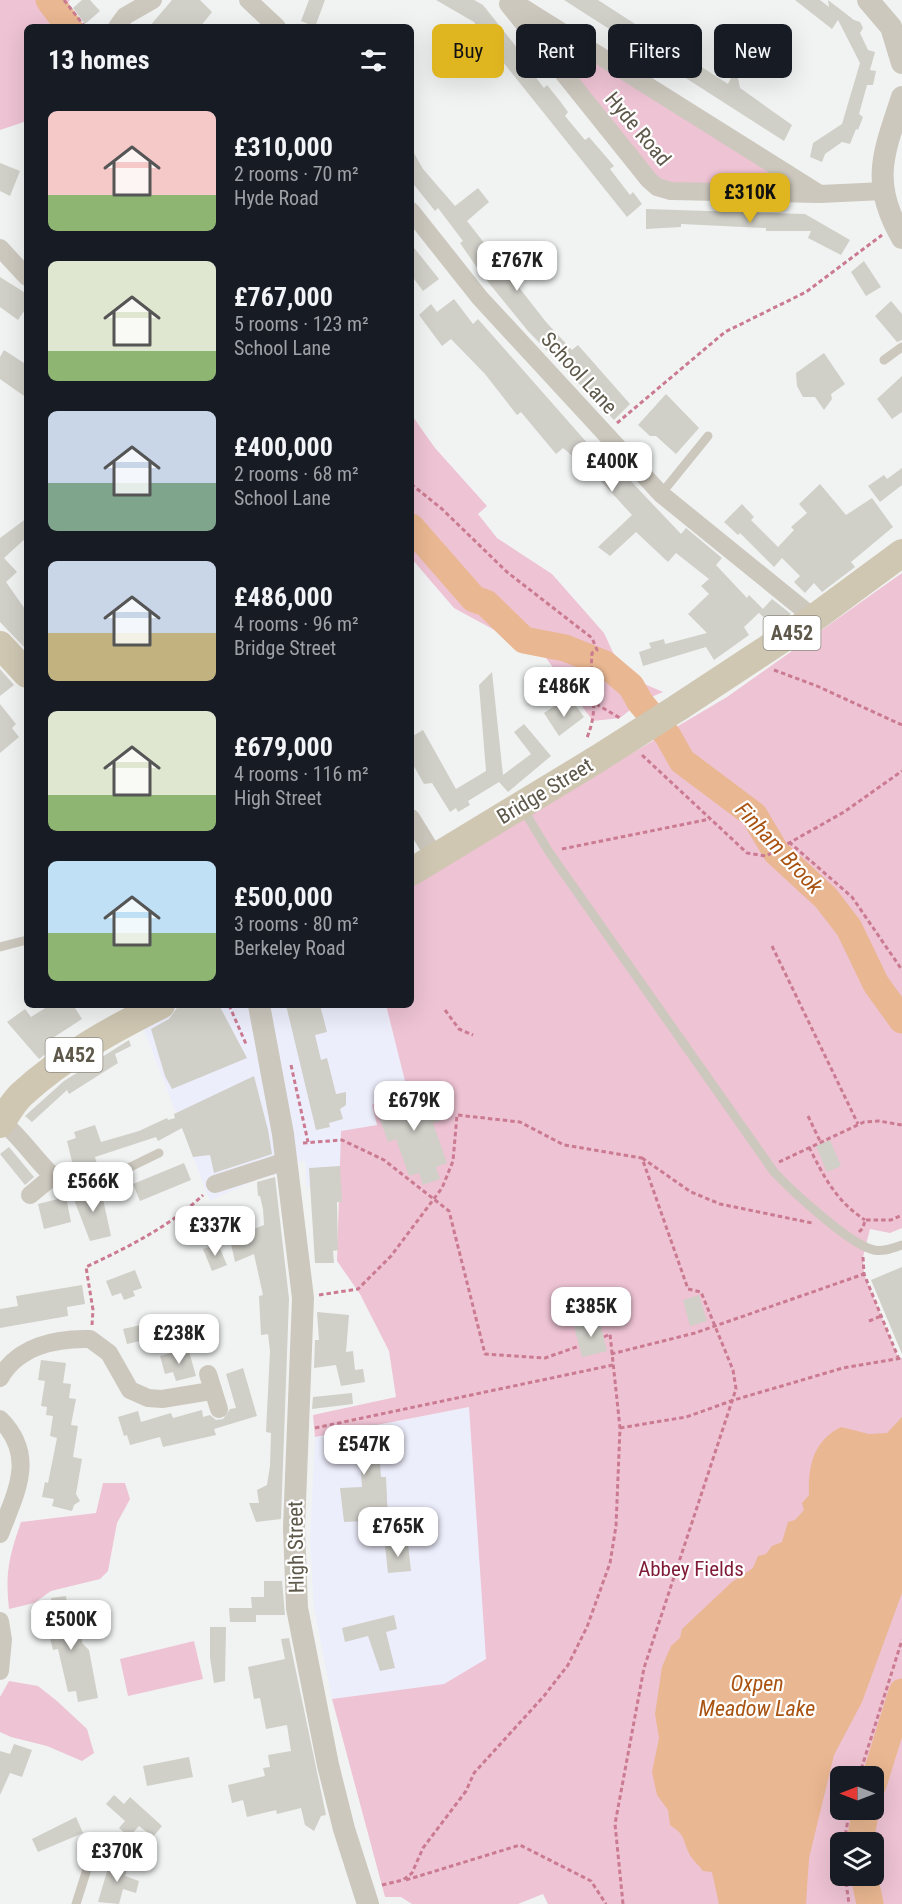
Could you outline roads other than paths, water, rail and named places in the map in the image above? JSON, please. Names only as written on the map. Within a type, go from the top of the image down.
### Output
[{"type":"main road","name":"A452","points":[[814,618],[902,553]]},
{"type":"main road","name":"Bridge Street","points":[[414,870],[679,707],[814,618]]},
{"type":"main road","points":[[0,645],[24,671]]},
{"type":"main road","name":"A452","points":[[1,1123],[21,1095],[61,1064],[100,1037],[155,1008]]},
{"type":"street","points":[[119,24],[125,16],[153,0]]},
{"type":"street","points":[[248,0],[274,24]]},
{"type":"street","name":"Hyde Road","points":[[505,0],[657,187],[670,191],[820,194],[884,191]]},
{"type":"street","name":"Hyde Road","points":[[511,0],[820,194]]},
{"type":"street","points":[[868,0],[897,24],[902,63]]},
{"type":"street","points":[[899,232],[881,178],[885,149],[902,98]]},
{"type":"street","name":"School Lane","points":[[414,215],[480,298],[604,435],[661,494],[814,618]]},
{"type":"street","points":[[0,248],[24,274]]},
{"type":"street","points":[[414,823],[435,857]]},
{"type":"street","name":"High Street","points":[[260,1008],[286,1161],[303,1298],[294,1528],[297,1608],[328,1765],[344,1829],[367,1897]]},
{"type":"street","points":[[1,1123],[16,1133],[53,1176],[70,1187]]},
{"type":"street","points":[[215,1184],[286,1161]]},
{"type":"street","points":[[30,1195],[53,1176]]},
{"type":"street","points":[[0,1378],[10,1363],[27,1351],[46,1343],[90,1339],[109,1353],[130,1390],[148,1398],[162,1399],[210,1382],[219,1409]]},
{"type":"street","points":[[0,1419],[16,1437],[22,1463],[15,1495],[0,1534]]},
{"type":"street","points":[[0,1621],[3,1640],[0,1671]]},
{"type":"lane","points":[[884,360],[902,347]]},
{"type":"lane","points":[[661,494],[708,436]]},
{"type":"lane","points":[[526,814],[549,852],[770,1167],[793,1191],[865,1247],[881,1251],[902,1245]]},
{"type":"lane","points":[[0,947],[24,941]]},
{"type":"lane","points":[[70,1187],[111,1175],[159,1154]]},
{"type":"lane","points":[[76,1904],[95,1844]]},
{"type":"water","name":"Oxpen Meadow Lake","points":[[902,1417],[902,1593],[862,1702],[830,1766],[809,1858],[806,1904],[719,1904],[712,1872],[703,1871],[689,1854],[681,1834],[670,1825],[668,1810],[657,1795],[652,1772],[659,1738],[655,1714],[662,1667],[671,1646],[680,1638],[682,1629],[732,1582],[753,1568],[758,1556],[766,1554],[772,1546],[782,1542],[788,1522],[795,1520],[804,1510],[802,1503],[809,1495],[811,1464],[824,1439],[841,1427],[869,1434],[887,1433]]},
{"type":"waterway","name":"Finham Brook","points":[[49,0],[67,24]]},
{"type":"waterway","name":"Finham Brook","points":[[414,530],[474,599],[486,603],[524,640],[565,648],[605,664],[631,686],[640,702],[668,736],[682,761],[754,815],[776,852],[826,898],[849,928],[876,984],[902,1020]]},
{"type":"waterway","name":"Finham Brook","points":[[879,1766],[902,1692]]},
{"type":"waterway","name":"Finham Brook","points":[[862,1832],[864,1820]]},
{"type":"waterway","name":"Finham Brook","points":[[866,1886],[870,1904]]},
{"type":"park label","name":"Abbey Fields","points":[[691,1569]]}]
